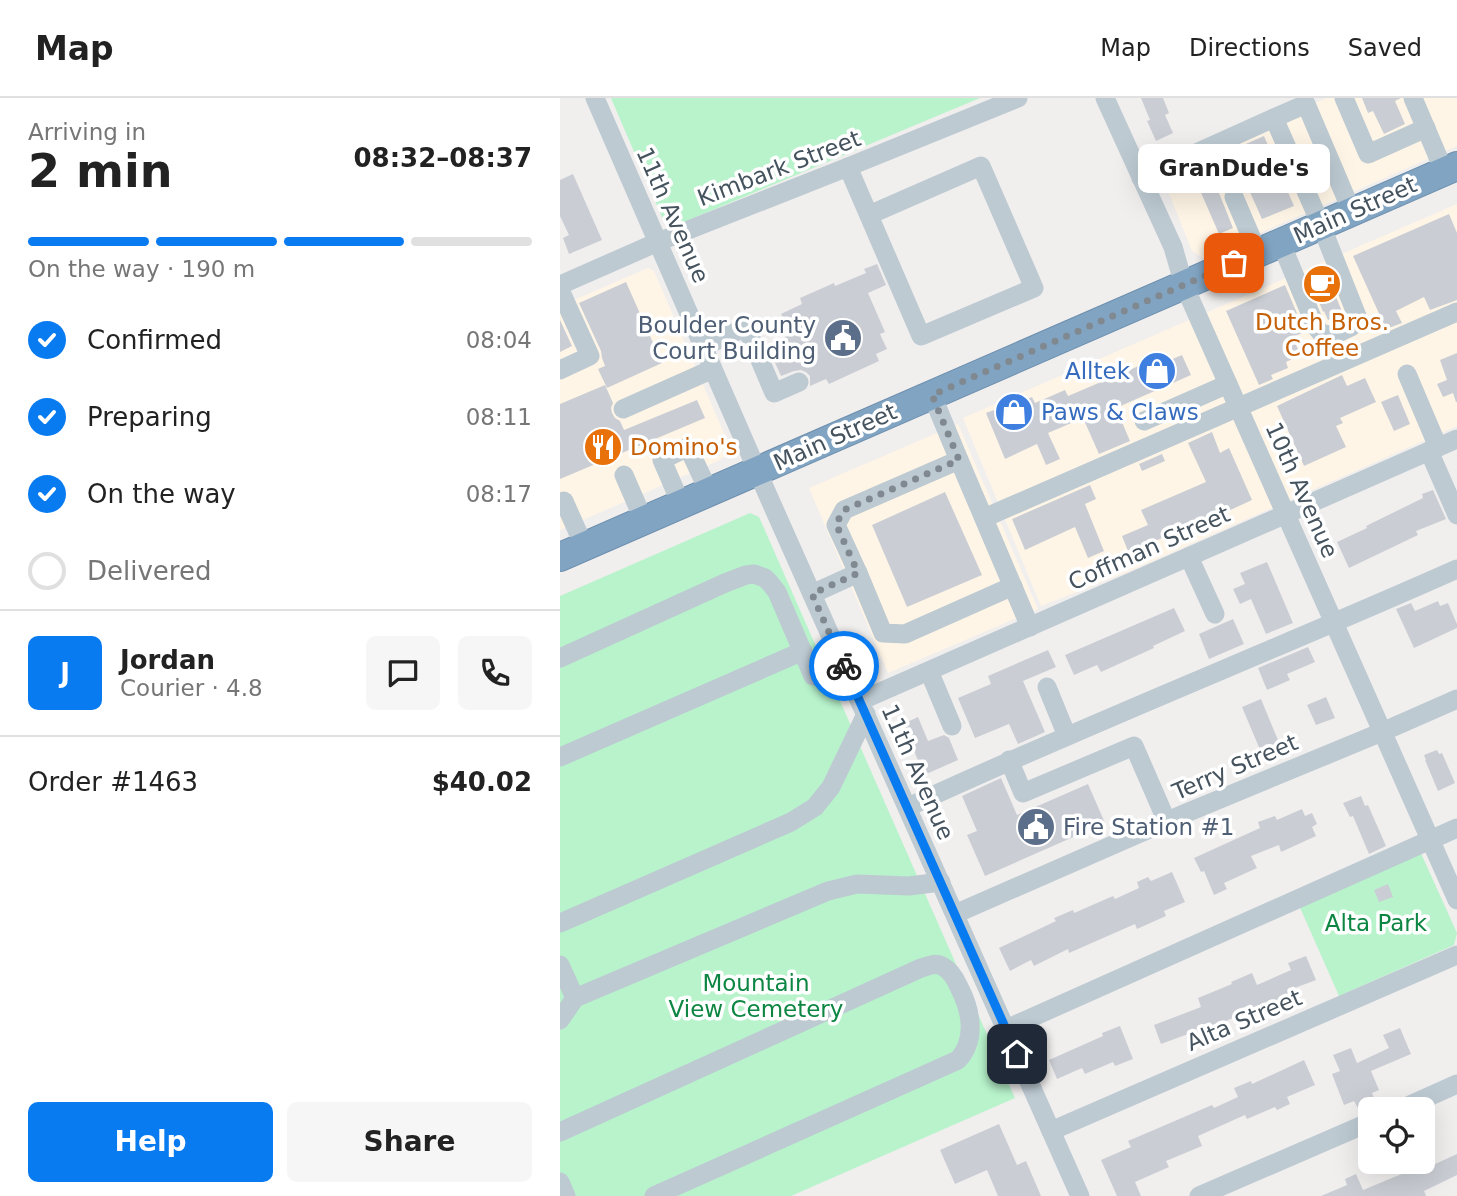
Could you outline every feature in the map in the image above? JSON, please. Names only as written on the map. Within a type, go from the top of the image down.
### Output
[{"type":"highway","name":"Main Street","points":[[572,552],[1321,225],[1452,172]]},
{"type":"street","name":"11th Avenue","points":[[595,98],[1080,1196]]},
{"type":"street","name":"Kimbark Street","points":[[560,287],[658,242],[1018,98]]},
{"type":"street","name":"10th Avenue","points":[[1105,98],[1172,247],[1184,285],[1457,900]]},
{"type":"street","points":[[1344,98],[1368,155],[1426,128]]},
{"type":"street","points":[[1413,98],[1426,128],[1452,172]]},
{"type":"street","points":[[1141,178],[1313,101],[1352,212]]},
{"type":"street","points":[[1234,197],[1321,333],[1332,336],[1351,327],[1357,316],[1274,118]]},
{"type":"street","points":[[848,167],[921,336],[1034,288],[981,166],[869,215]]},
{"type":"street","points":[[560,287],[590,356],[560,370]]},
{"type":"street","points":[[984,518],[1457,312]]},
{"type":"street","points":[[1355,321],[1385,343]]},
{"type":"street","points":[[703,346],[746,327],[774,393],[799,382]]},
{"type":"street","points":[[623,409],[713,369]]},
{"type":"street","points":[[1407,374],[1457,515]]},
{"type":"street","points":[[1144,421],[1228,384]]},
{"type":"street","points":[[932,395],[1030,627]]},
{"type":"street","name":"Coffman Street","points":[[863,708],[929,671],[1457,439]]},
{"type":"street","points":[[681,505],[662,460],[688,447],[709,492]]},
{"type":"street","points":[[959,460],[844,510],[836,524],[883,633],[905,634],[1013,586]]},
{"type":"street","points":[[624,475],[643,521]]},
{"type":"street","points":[[564,501],[572,552]]},
{"type":"street","points":[[1189,557],[1215,614]]},
{"type":"street","points":[[908,807],[1009,760],[1457,569]]},
{"type":"street","points":[[812,594],[858,573]]},
{"type":"street","points":[[560,658],[725,583],[746,575],[754,575],[765,578],[776,590],[813,676],[843,663]]},
{"type":"street","points":[[560,757],[803,651]]},
{"type":"street","points":[[929,671],[952,726]]},
{"type":"street","points":[[1047,687],[1067,736]]},
{"type":"street","name":"Terry Street","points":[[955,914],[1457,699]]},
{"type":"street","points":[[560,923],[791,822],[810,811],[831,787],[863,708]]},
{"type":"street","points":[[1009,760],[1023,793],[1134,746],[1167,822]]},
{"type":"street","points":[[1006,1028],[1457,828]]},
{"type":"street","points":[[560,1020],[575,998],[837,887],[857,884],[909,886],[940,882]]},
{"type":"street","name":"Alta Street","points":[[1051,1131],[1457,955]]},
{"type":"street","points":[[560,1132],[921,968],[939,964],[953,976],[967,1003],[971,1021],[966,1048],[958,1060],[654,1196]]},
{"type":"street","points":[[560,965],[575,998]]},
{"type":"street","points":[[1428,1097],[1457,1084]]},
{"type":"street","points":[[1199,1196],[1358,1127]]},
{"type":"street","points":[[560,1182],[566,1196]]},
{"type":"shaded area","points":[[1327,98],[1457,98],[1457,146],[1203,258],[1192,251],[1160,171]]},
{"type":"shaded area","points":[[1457,204],[1457,426],[1125,573],[1041,606],[963,418]]},
{"type":"shaded area","points":[[648,268],[654,271],[730,447],[728,453],[720,460],[560,530],[560,306]]},
{"type":"shaded area","points":[[958,424],[1038,609],[888,673],[809,488]]},
{"type":"green space","points":[[611,98],[980,98],[679,224],[662,217]]},
{"type":"green space","name":"Mountain View Cemetery","points":[[750,513],[759,517],[1015,1098],[791,1196],[560,1196],[560,596]]},
{"type":"green space","name":"Alta Park","points":[[1419,849],[1457,933],[1454,945],[1339,996],[1298,903]]},
{"type":"building","points":[[1141,98],[1163,98],[1169,113],[1165,115],[1173,133],[1156,141]]},
{"type":"building","points":[[1362,98],[1401,98],[1395,101],[1405,124],[1384,134],[1373,111],[1368,113]]},
{"type":"building","points":[[1264,136],[1294,206],[1262,219],[1245,181],[1230,186],[1219,193],[1233,228],[1219,234],[1195,179],[1189,182],[1188,179],[1176,185],[1172,177],[1205,163],[1209,172],[1236,160],[1232,150]]},
{"type":"building","points":[[573,174],[602,240],[569,254],[563,238],[569,235],[560,216],[560,180]]},
{"type":"building","points":[[1449,214],[1457,233],[1457,300],[1430,310],[1424,297],[1396,311],[1402,323],[1386,329],[1353,256]]},
{"type":"building","points":[[877,264],[886,285],[868,293],[885,332],[880,334],[887,349],[876,354],[879,361],[829,384],[826,379],[810,386],[810,376],[801,370],[781,376],[767,345],[790,335],[781,314],[802,304],[800,298],[866,273],[864,269]]},
{"type":"building","points":[[1324,267],[1343,314],[1328,320],[1308,275]]},
{"type":"building","points":[[626,282],[662,363],[607,388],[598,369],[605,366],[601,351],[579,303]]},
{"type":"building","points":[[1285,285],[1305,332],[1292,337],[1301,355],[1286,362],[1288,368],[1271,375],[1273,379],[1259,385],[1226,311]]},
{"type":"building","points":[[560,320],[572,346],[560,352]]},
{"type":"building","points":[[1457,353],[1456,402],[1453,393],[1443,397],[1437,384],[1447,380],[1440,360]]},
{"type":"building","points":[[1182,355],[1191,375],[1116,408],[1130,441],[1099,454],[1083,418],[1048,433],[1060,459],[1046,465],[1037,444],[1005,459],[986,413],[1032,397],[1035,403],[1065,390],[1068,396],[1141,365],[1144,371]]},
{"type":"building","points":[[1342,375],[1347,386],[1365,378],[1376,402],[1340,418],[1343,423],[1336,426],[1346,447],[1304,466],[1277,406]]},
{"type":"building","points":[[605,385],[613,403],[612,413],[624,430],[697,400],[705,418],[560,479],[560,404]]},
{"type":"building","points":[[1398,395],[1410,424],[1394,431],[1381,402]]},
{"type":"building","points":[[1212,432],[1220,453],[1229,448],[1252,500],[1183,532],[1182,530],[1155,541],[1154,539],[1128,551],[1122,536],[1148,525],[1141,510],[1206,482],[1188,443]]},
{"type":"building","points":[[1162,454],[1165,461],[1142,471],[1139,464]]},
{"type":"building","points":[[1090,485],[1096,499],[1085,504],[1104,551],[1088,558],[1075,527],[1025,550],[1012,519]]},
{"type":"building","points":[[1433,490],[1446,519],[1416,531],[1418,535],[1349,568],[1337,542],[1423,498],[1422,494]]},
{"type":"building","points":[[945,492],[982,575],[907,607],[872,525]]},
{"type":"building","points":[[1267,562],[1293,623],[1266,634],[1251,599],[1240,604],[1233,589],[1245,584],[1240,573]]},
{"type":"building","points":[[1438,601],[1440,606],[1448,603],[1457,628],[1414,648],[1396,609],[1411,603],[1415,611]]},
{"type":"building","points":[[1174,608],[1185,631],[1101,672],[1097,665],[1074,675],[1065,655]]},
{"type":"building","points":[[1233,619],[1244,644],[1209,659],[1199,634]]},
{"type":"building","points":[[1308,647],[1315,662],[1287,674],[1290,680],[1267,690],[1258,668]]},
{"type":"building","points":[[1048,650],[1056,667],[1023,681],[1045,732],[1018,744],[1009,724],[975,738],[958,698],[991,684],[988,676]]},
{"type":"building","points":[[1326,697],[1335,718],[1316,725],[1307,705]]},
{"type":"building","points":[[1261,699],[1280,745],[1261,752],[1242,707]]},
{"type":"building","points":[[918,717],[928,741],[944,735],[949,738],[958,760],[924,775],[903,724]]},
{"type":"building","points":[[1437,750],[1439,754],[1442,753],[1455,783],[1438,791],[1424,755]]},
{"type":"building","name":"Fire Station #1","points":[[1001,778],[1017,815],[1088,784],[1105,823],[985,876],[967,835],[977,831],[962,796]]},
{"type":"building","points":[[1361,796],[1365,806],[1368,805],[1386,846],[1369,854],[1353,816],[1350,817],[1343,803]]},
{"type":"building","points":[[1302,809],[1305,816],[1312,813],[1317,824],[1312,827],[1316,836],[1281,852],[1279,845],[1251,856],[1257,868],[1224,883],[1227,889],[1214,895],[1204,871],[1201,872],[1194,858],[1260,828],[1258,822],[1275,816],[1277,820]]},
{"type":"building","points":[[1172,872],[1185,902],[1164,911],[1166,916],[1137,929],[1135,924],[1069,953],[1068,949],[1034,966],[1031,960],[1010,971],[999,948],[1056,921],[1054,918],[1073,910],[1074,913],[1113,896],[1115,899],[1139,888],[1137,882],[1148,877],[1151,881]]},
{"type":"building","points":[[1388,884],[1393,897],[1379,902],[1374,890]]},
{"type":"building","points":[[1306,956],[1316,980],[1292,989],[1295,995],[1284,1002],[1285,1005],[1273,1010],[1270,1002],[1212,1027],[1211,1024],[1161,1044],[1154,1025],[1201,1007],[1198,998],[1252,973],[1257,985],[1291,970],[1288,963]]},
{"type":"building","points":[[1120,1026],[1133,1059],[1115,1066],[1113,1062],[1085,1074],[1082,1068],[1057,1079],[1049,1060]]},
{"type":"building","points":[[1400,1028],[1411,1054],[1371,1071],[1379,1090],[1372,1093],[1374,1097],[1358,1097],[1358,1108],[1354,1101],[1344,1105],[1332,1074],[1340,1071],[1333,1055],[1351,1048],[1357,1063],[1389,1048],[1383,1035]]},
{"type":"building","points":[[1304,1060],[1315,1085],[1287,1097],[1290,1104],[1277,1110],[1275,1107],[1247,1119],[1245,1115],[1198,1136],[1202,1146],[1166,1161],[1169,1167],[1135,1182],[1141,1196],[1117,1196],[1101,1160],[1131,1147],[1128,1141],[1212,1105],[1214,1108],[1238,1097],[1234,1088],[1251,1081],[1252,1084]]},
{"type":"building","points":[[999,1124],[1017,1165],[1026,1161],[1041,1196],[998,1196],[987,1170],[955,1184],[940,1150]]},
{"type":"building","points":[[1457,1154],[1457,1175],[1424,1191],[1426,1196],[1321,1196],[1347,1185],[1345,1179],[1356,1174],[1363,1190],[1402,1174],[1435,1174],[1435,1164]]},
{"type":"way so far","points":[[844,666],[812,594],[858,573],[836,524],[844,510],[959,460],[932,395],[1234,263]]},
{"type":"place","name":"GranDude's","points":[[1234,263]]},
{"type":"place","name":"Dutch Bros. Coffee","points":[[1322,284]]},
{"type":"place","name":"Boulder County Court Building","points":[[843,338]]},
{"type":"place","name":"Alltek","points":[[1157,371]]},
{"type":"place","name":"Paws & Claws","points":[[1014,412]]},
{"type":"place","name":"Domino's","points":[[603,447]]},
{"type":"place","name":"Fire Station #1","points":[[1036,827]]},
{"type":"route","points":[[844,666],[1017,1054]]}]
